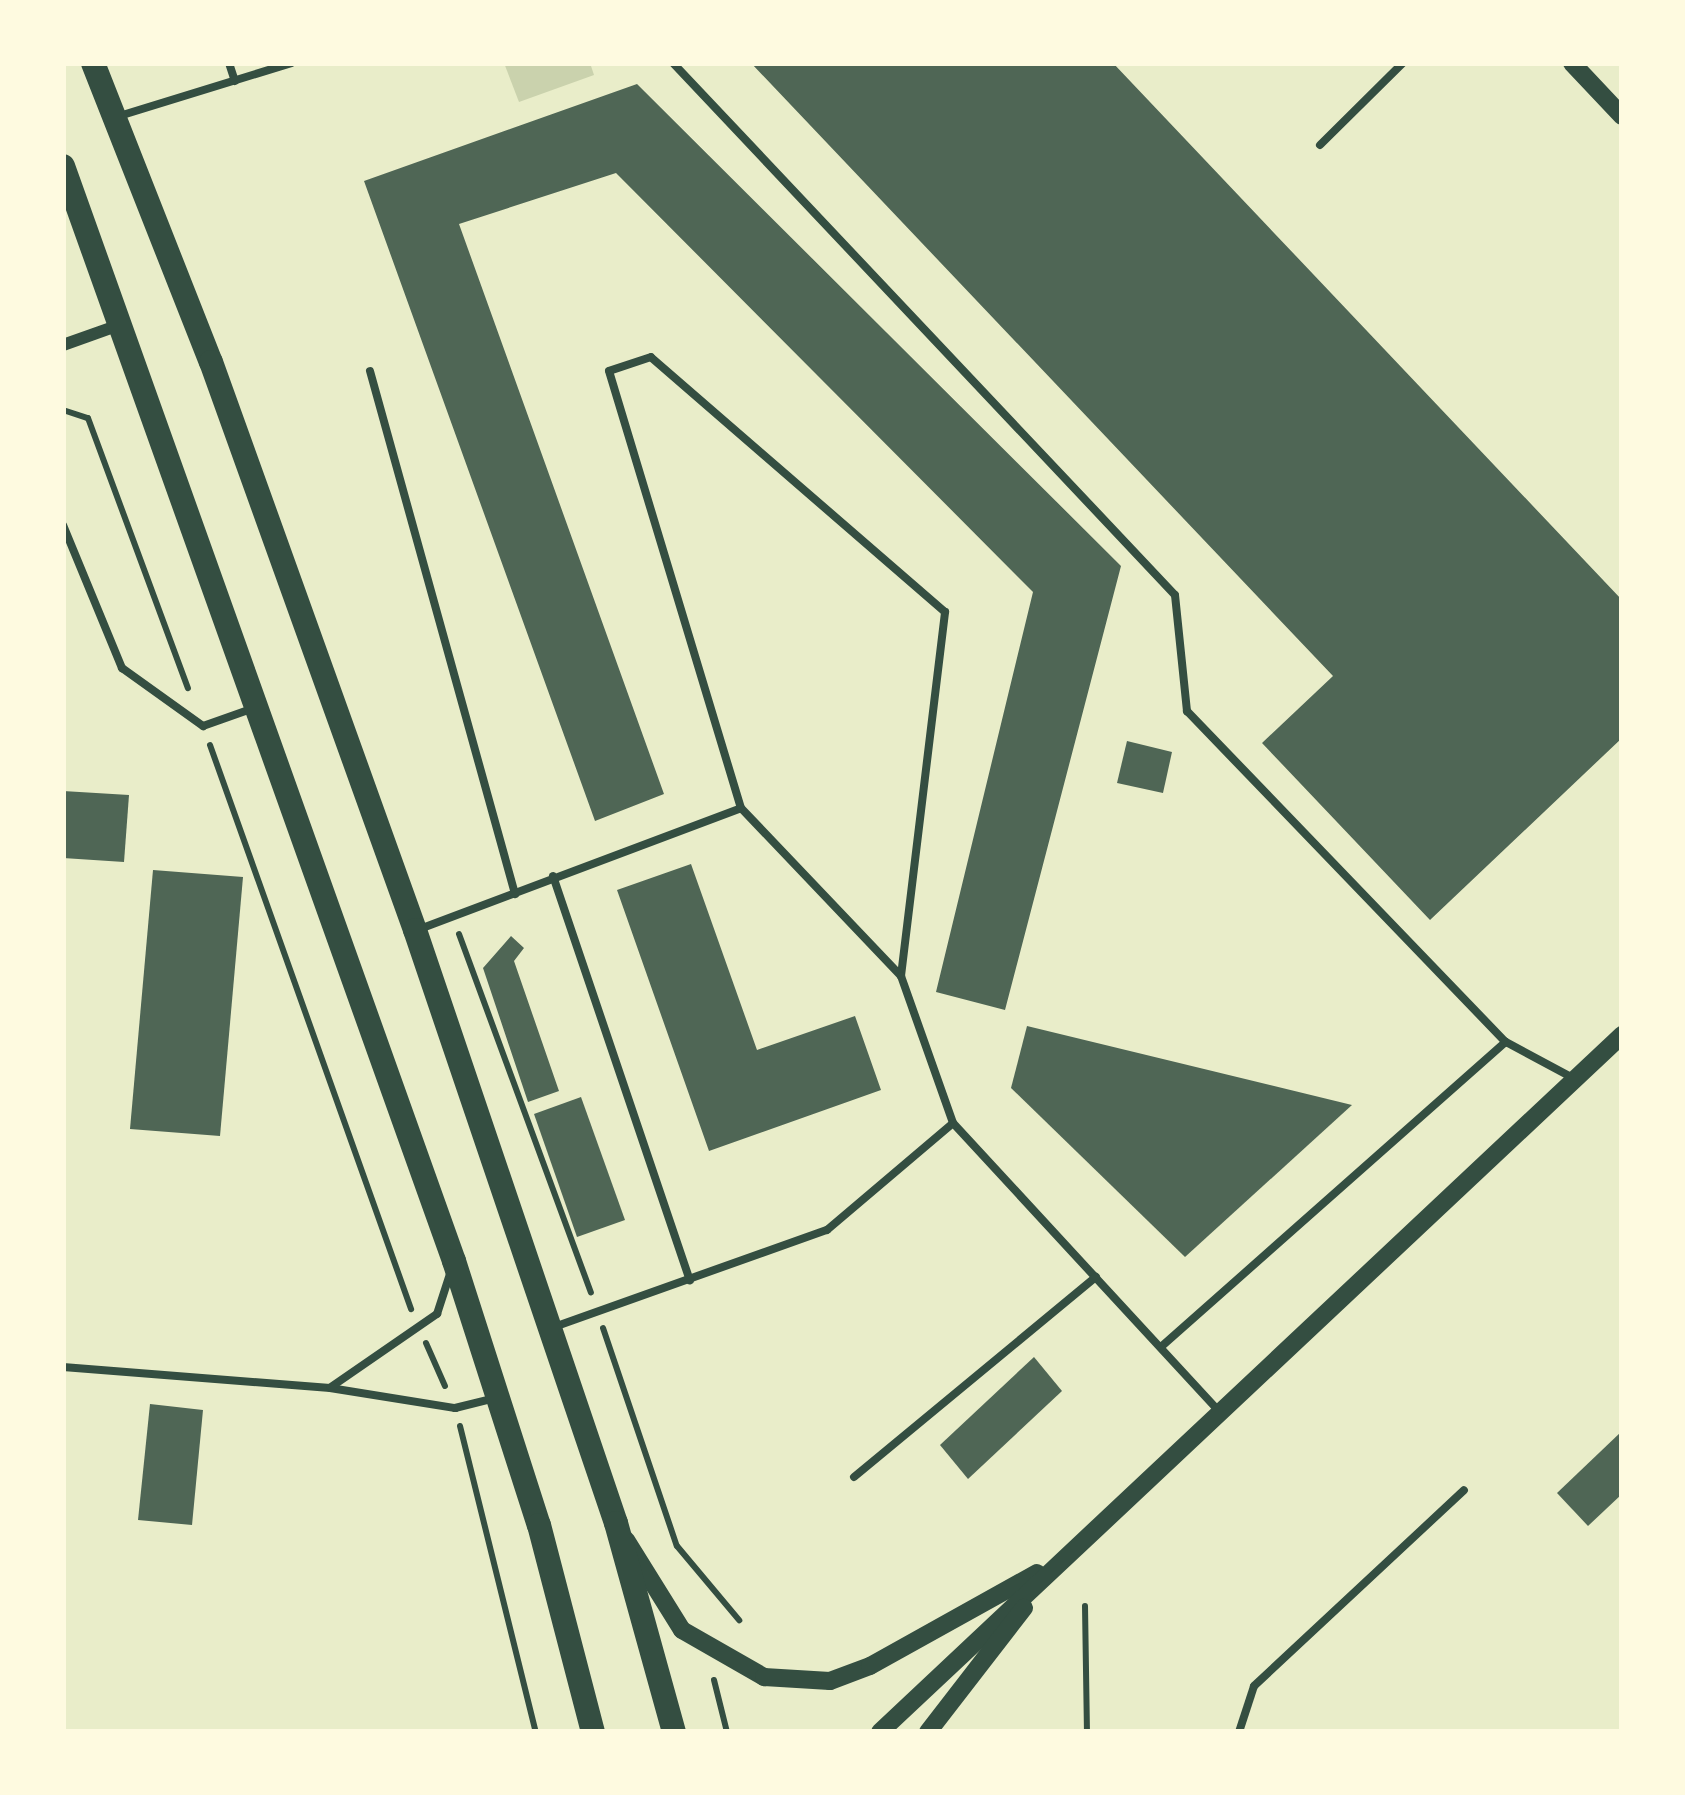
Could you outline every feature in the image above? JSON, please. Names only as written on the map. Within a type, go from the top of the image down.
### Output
[{"type":"main road","points":[[93,63],[415,930],[616,1523],[674,1732]]},
{"type":"main road","points":[[63,166],[454,1261],[500,1397],[593,1732]]},
{"type":"street","points":[[1572,63],[1622,116]]},
{"type":"street","points":[[63,345],[122,324]]},
{"type":"street","points":[[880,1732],[1622,1034]]},
{"type":"street","points":[[616,1523],[682,1630],[764,1676],[830,1682],[870,1666],[1062,1558]]},
{"type":"street","points":[[928,1732],[1062,1558]]},
{"type":"lane","points":[[229,63],[236,81]]},
{"type":"lane","points":[[115,118],[292,63]]},
{"type":"lane","points":[[673,63],[1175,595],[1187,711],[1506,1042],[1574,1079]]},
{"type":"lane","points":[[1320,145],[1403,63]]},
{"type":"lane","points":[[901,976],[945,612],[651,357],[609,371],[741,808],[901,976],[953,1124],[1218,1410]]},
{"type":"lane","points":[[370,371],[515,894]]},
{"type":"lane","points":[[63,525],[122,668],[203,726],[256,707]]},
{"type":"lane","points":[[415,930],[741,808]]},
{"type":"lane","points":[[553,876],[690,1280]]},
{"type":"lane","points":[[1162,1346],[1506,1042]]},
{"type":"lane","points":[[551,1328],[827,1230],[953,1124]]},
{"type":"lane","points":[[330,1388],[437,1314],[454,1261]]},
{"type":"lane","points":[[854,1477],[1096,1277]]},
{"type":"lane","points":[[63,1367],[330,1388],[455,1408],[500,1397]]},
{"type":"lane","points":[[1239,1732],[1254,1686],[1464,1490]]},
{"type":"path","points":[[63,410],[88,418],[417,1324],[455,1408],[536,1732]]},
{"type":"path","points":[[453,918],[597,1310],[677,1546],[739,1620]]},
{"type":"path","points":[[1085,1606],[1087,1732]]},
{"type":"path","points":[[714,1679],[728,1732]]},
{"type":"green space","points":[[504,63],[590,63],[594,75],[519,102]]},
{"type":"building","points":[[751,63],[1113,63],[1622,600],[1622,738],[1430,920],[1262,743],[1333,676]]},
{"type":"building","points":[[637,84],[1121,566],[1005,1010],[936,992],[1033,592],[616,173],[459,224],[664,794],[595,821],[364,181]]},
{"type":"building","points":[[1127,741],[1172,752],[1163,793],[1117,783]]},
{"type":"building","points":[[63,791],[129,795],[124,862],[63,858]]},
{"type":"building","points":[[691,864],[757,1050],[855,1016],[881,1090],[709,1151],[617,890]]},
{"type":"building","points":[[153,870],[243,877],[220,1136],[130,1129]]},
{"type":"building","points":[[511,936],[524,948],[514,961],[559,1091],[528,1102],[483,968]]},
{"type":"building","points":[[1027,1026],[1352,1105],[1185,1257],[1011,1088]]},
{"type":"building","points":[[581,1097],[625,1220],[577,1237],[534,1114]]},
{"type":"building","points":[[1034,1357],[1062,1391],[968,1479],[940,1445]]},
{"type":"building","points":[[150,1404],[203,1410],[192,1525],[138,1520]]},
{"type":"building","points":[[1622,1431],[1622,1494],[1588,1526],[1557,1493]]}]
